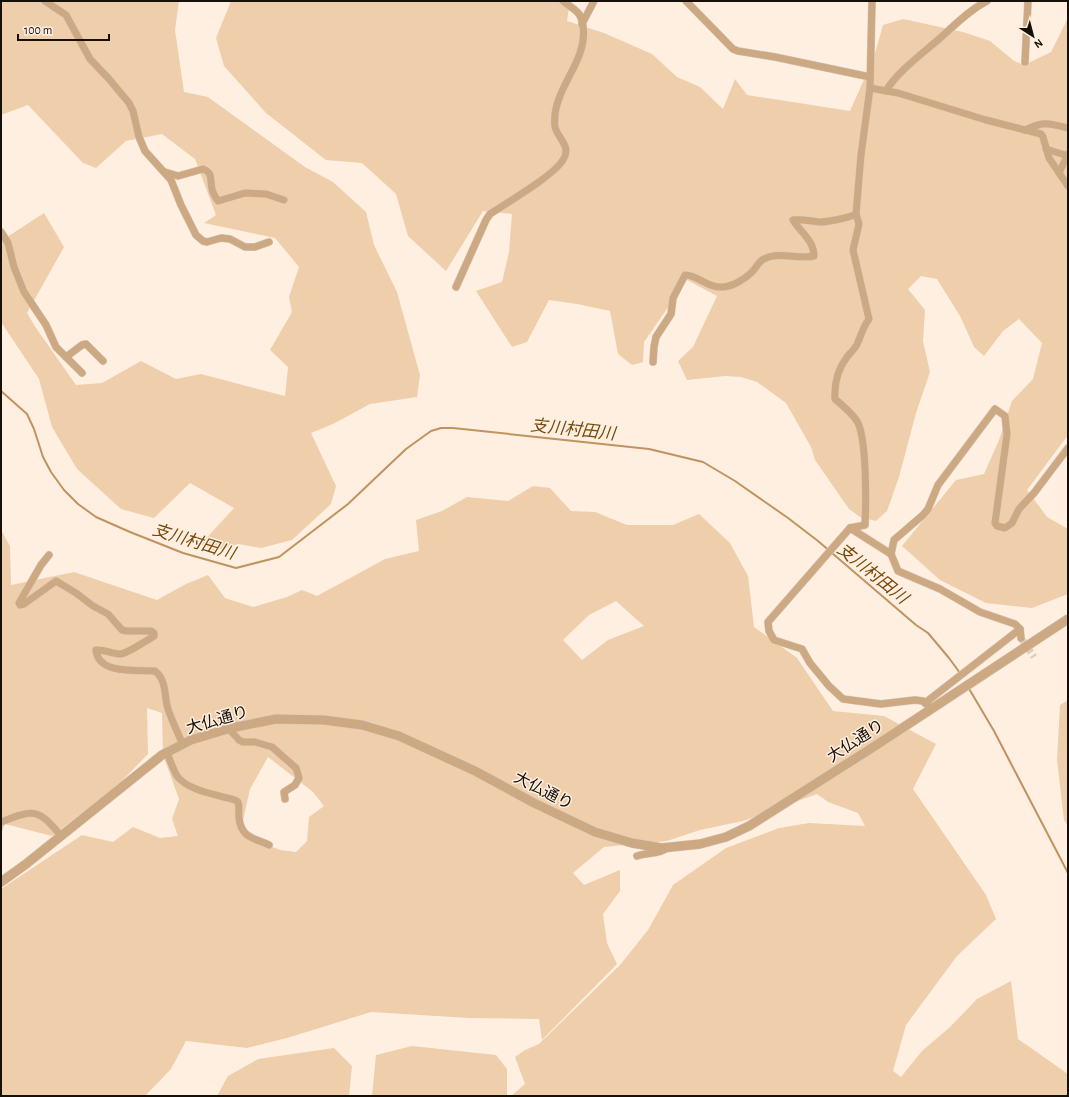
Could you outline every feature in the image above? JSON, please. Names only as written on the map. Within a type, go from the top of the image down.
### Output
[{"type":"street","points":[[45,1],[66,15],[90,59],[129,103],[133,110],[139,137],[145,151],[171,180],[181,205],[196,235],[203,241],[207,242],[221,238],[230,239],[245,247],[255,247],[269,242]]},
{"type":"street","points":[[456,287],[490,214],[545,177],[557,168],[564,159],[566,151],[565,144],[555,127],[555,114],[563,87],[582,48],[584,40],[582,18],[562,1]]},
{"type":"street","points":[[582,24],[594,1]]},
{"type":"street","points":[[686,1],[733,49],[870,77]]},
{"type":"street","points":[[872,1],[870,88],[861,155],[856,214],[859,224],[853,250],[869,319],[860,334],[859,341],[845,360],[837,376],[834,387],[835,399],[858,422],[862,437],[866,503],[865,525],[850,528],[768,622],[770,635],[774,640],[802,649],[810,663],[829,686],[843,699],[881,704],[915,700],[923,701],[928,705],[953,680],[1020,629]]},
{"type":"street","points":[[886,91],[912,62],[974,8],[987,1]]},
{"type":"street","points":[[1026,62],[1028,1]]},
{"type":"street","points":[[870,88],[919,99],[986,120],[1041,134],[1049,158],[1068,186]]},
{"type":"street","points":[[1025,130],[1040,124],[1049,124],[1068,128]]},
{"type":"street","points":[[1043,137],[1049,124]]},
{"type":"street","points":[[1046,149],[1068,155],[1059,173]]},
{"type":"street","points":[[164,172],[178,176],[203,169],[206,170],[211,176],[212,190],[218,201],[245,193],[266,194],[284,200]]},
{"type":"street","points":[[653,362],[656,337],[671,314],[673,298],[685,275],[690,275],[712,287],[725,287],[741,281],[752,272],[761,260],[776,256],[814,256],[811,244],[793,220],[825,222],[840,218],[849,218],[856,214]]},
{"type":"street","points":[[1,232],[8,243],[14,268],[24,292],[46,325],[56,347],[82,373]]},
{"type":"street","points":[[66,357],[82,345],[86,344],[103,361]]},
{"type":"street","points":[[1021,638],[1020,629],[1016,624],[980,612],[940,589],[898,571],[891,554],[894,540],[923,516],[928,509],[938,485],[994,409],[1005,416],[1007,434],[995,523],[998,526],[1005,528],[1012,523],[1019,509],[1034,493],[1068,448]]},
{"type":"street","points":[[850,528],[891,554]]},
{"type":"street","points":[[49,555],[37,571],[19,603],[20,605],[24,604],[56,581],[76,593],[93,606],[108,614],[122,630],[152,631],[154,636],[126,652],[120,654],[100,649],[96,650],[96,654],[105,664],[117,669],[155,671],[158,674],[163,683],[167,709],[183,745]]},
{"type":"street","name":"大仏通り","points":[[1,882],[162,755],[191,740],[229,728],[276,719],[324,720],[362,725],[406,739],[475,771],[534,803],[595,832],[632,843],[662,848],[700,844],[726,836],[749,826],[856,758],[928,705],[957,691],[1068,618]]},
{"type":"street","points":[[229,728],[239,740],[243,742],[255,742],[272,747],[296,768],[299,778],[295,785],[284,792],[285,799]]},
{"type":"street","points":[[166,753],[177,776],[187,785],[238,802],[240,808],[238,816],[244,833],[269,845]]},
{"type":"street","points":[[1,822],[32,812],[42,816],[61,836]]},
{"type":"street","points":[[637,856],[644,853],[663,851],[667,848]]},
{"type":"shaded area","points":[[1,1],[179,1],[175,30],[184,92],[208,97],[305,167],[333,182],[366,212],[374,245],[397,292],[420,375],[417,397],[370,404],[333,424],[311,433],[336,486],[331,504],[292,540],[261,548],[238,544],[214,551],[201,544],[234,508],[190,483],[154,518],[121,509],[77,469],[52,427],[39,379],[1,322],[1,241],[44,213],[64,247],[27,313],[76,385],[102,383],[141,361],[176,379],[201,374],[285,396],[288,367],[270,350],[292,312],[289,297],[299,267],[275,238],[204,223],[216,215],[195,159],[162,134],[126,141],[96,168],[83,163],[28,105],[1,115]]},
{"type":"shaded area","points":[[231,1],[570,1],[567,21],[604,33],[652,54],[677,77],[700,87],[723,109],[735,79],[747,95],[850,111],[874,57],[883,25],[903,19],[963,32],[990,41],[1014,61],[1024,65],[1051,52],[1068,18],[1068,435],[1027,490],[1047,517],[1068,529],[1068,594],[1032,608],[986,603],[940,580],[902,546],[956,480],[984,474],[999,440],[1012,401],[1033,379],[1042,343],[1019,319],[1003,331],[984,356],[974,347],[960,316],[937,279],[921,276],[908,289],[925,310],[923,341],[930,372],[916,413],[899,477],[887,511],[876,521],[860,517],[849,509],[815,460],[811,447],[786,403],[757,382],[741,377],[725,376],[687,380],[678,361],[693,347],[717,296],[687,280],[644,342],[643,362],[632,365],[618,354],[610,311],[549,300],[527,342],[512,347],[476,291],[502,282],[509,252],[512,214],[483,211],[446,271],[408,236],[396,194],[362,163],[326,160],[266,113],[224,66],[216,38]]},
{"type":"shaded area","points":[[533,486],[550,488],[571,511],[595,512],[627,525],[673,525],[699,514],[730,543],[748,576],[754,627],[797,658],[833,711],[884,716],[936,744],[913,789],[986,895],[996,919],[957,956],[906,1025],[893,1071],[901,1077],[922,1051],[950,1027],[977,999],[1011,981],[1018,1039],[1068,1074],[1068,1096],[511,1096],[525,1084],[515,1057],[525,1050],[539,1044],[620,965],[648,930],[673,885],[726,848],[779,828],[809,823],[865,826],[858,813],[828,802],[817,794],[743,821],[700,830],[667,841],[604,847],[573,873],[584,885],[620,870],[620,891],[603,914],[607,943],[617,964],[542,1040],[539,1019],[469,1018],[371,1012],[287,1038],[247,1048],[186,1041],[171,1069],[145,1096],[1,1096],[1,889],[82,835],[113,842],[133,827],[160,838],[178,836],[172,819],[179,799],[163,755],[162,713],[147,708],[148,754],[110,793],[52,836],[5,824],[1,834],[1,530],[10,546],[11,585],[74,572],[157,600],[186,584],[208,575],[225,598],[253,607],[287,597],[302,590],[317,596],[385,559],[419,551],[416,520],[442,511],[467,497],[508,501]],"holes":[[[616,601],[644,626],[608,640],[582,660],[563,640],[589,615]],[[268,757],[313,792],[324,806],[309,817],[307,841],[296,852],[280,850],[240,834],[250,789]]]},
{"type":"shaded area","points":[[1068,700],[1068,826],[1064,820],[1057,760],[1060,705]]},
{"type":"shaded area","points":[[412,1046],[496,1055],[507,1069],[507,1096],[372,1096],[376,1055]]},
{"type":"shaded area","points":[[334,1048],[352,1066],[349,1096],[217,1096],[228,1076],[258,1059]]},
{"type":"waterway","name":"支川村田川","points":[[1,391],[27,414],[34,429],[43,457],[51,472],[64,490],[78,504],[96,517],[130,532],[183,553],[236,568],[279,557],[348,504],[406,449],[431,431],[441,428],[453,428],[649,449],[703,462],[735,481],[818,541],[916,625],[928,633],[960,673]]},
{"type":"waterway","name":"支川村田川","points":[[968,687],[994,731],[1068,873]]},
{"type":"tunnel","points":[[1021,638],[1034,657]]}]
